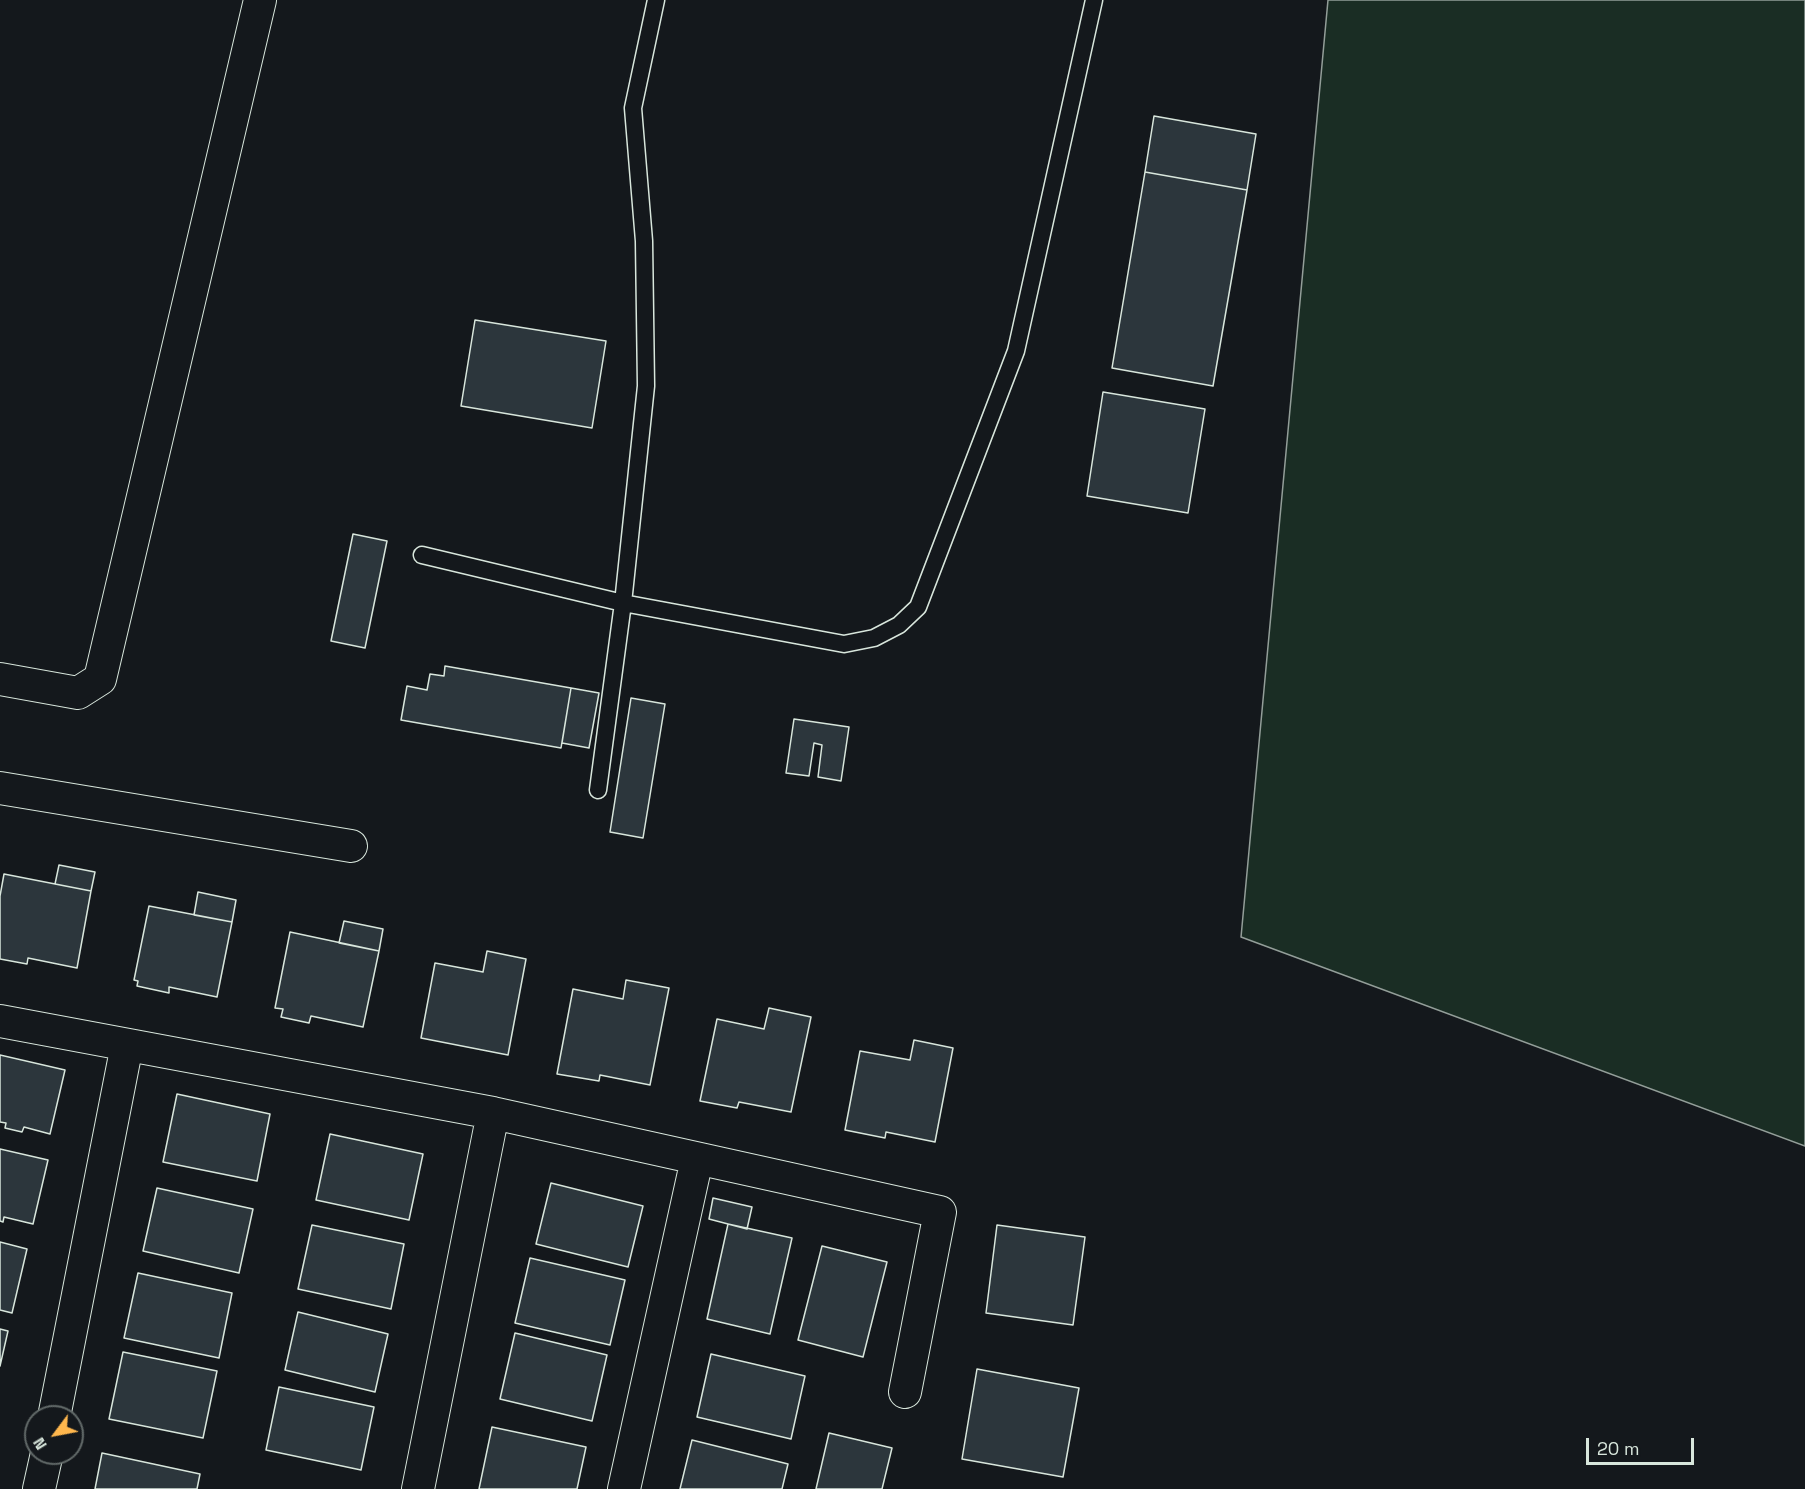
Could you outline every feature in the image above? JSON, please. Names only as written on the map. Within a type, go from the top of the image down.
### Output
[{"type":"street","points":[[0,680],[78,693],[100,679],[260,0]]},
{"type":"street","points":[[0,788],[351,846]]},
{"type":"street","points":[[0,1021],[493,1113],[940,1212],[905,1392]]},
{"type":"street","points":[[56,1405],[127,1045]]},
{"type":"street","points":[[418,1489],[493,1113]]},
{"type":"street","points":[[624,1489],[697,1159]]},
{"type":"street","points":[[39,1489],[44,1465]]},
{"type":"lane","points":[[598,790],[623,603],[646,386],[644,241],[633,108],[656,0]]},
{"type":"lane","points":[[422,555],[623,603],[844,644],[874,638],[899,626],[918,607],[1016,351],[1094,0]]},
{"type":"green space","points":[[1328,0],[1805,0],[1805,1146],[1241,937]]},
{"type":"building","points":[[1154,116],[1256,134],[1247,190],[1145,172]]},
{"type":"building","points":[[1145,172],[1247,190],[1213,386],[1112,368]]},
{"type":"building","points":[[475,320],[606,341],[592,428],[461,406]]},
{"type":"building","points":[[1103,392],[1205,409],[1188,513],[1087,496]]},
{"type":"building","points":[[353,534],[387,541],[365,648],[331,641]]},
{"type":"building","points":[[445,666],[571,688],[561,748],[401,720],[407,686],[427,690],[430,674],[444,676]]},
{"type":"building","points":[[571,688],[599,693],[589,748],[562,743]]},
{"type":"building","points":[[631,698],[665,704],[643,838],[610,832]]},
{"type":"building","points":[[794,719],[849,727],[841,781],[818,777],[822,745],[814,743],[809,776],[786,773]]},
{"type":"building","points":[[59,865],[95,872],[91,891],[55,884]]},
{"type":"building","points":[[4,874],[91,891],[77,968],[28,958],[27,964],[0,959],[0,896]]},
{"type":"building","points":[[198,892],[236,900],[232,922],[194,915]]},
{"type":"building","points":[[149,906],[232,922],[217,997],[169,987],[169,993],[137,986],[138,981],[134,980]]},
{"type":"building","points":[[344,921],[383,929],[379,951],[339,943]]},
{"type":"building","points":[[290,932],[379,951],[363,1027],[311,1016],[309,1023],[281,1017],[283,1009],[275,1008]]},
{"type":"building","points":[[487,951],[526,959],[508,1055],[421,1038],[435,963],[483,972]]},
{"type":"building","points":[[626,980],[669,988],[650,1085],[600,1075],[599,1081],[557,1074],[573,989],[623,999]]},
{"type":"building","points":[[769,1008],[811,1017],[791,1112],[739,1102],[737,1108],[700,1101],[717,1019],[764,1029]]},
{"type":"building","points":[[914,1040],[953,1048],[935,1142],[886,1132],[885,1138],[845,1130],[860,1051],[910,1060]]},
{"type":"building","points":[[0,1055],[65,1070],[50,1134],[24,1127],[22,1132],[5,1128],[6,1123],[0,1122]]},
{"type":"building","points":[[177,1094],[270,1114],[257,1181],[163,1162]]},
{"type":"building","points":[[330,1134],[423,1154],[409,1220],[316,1200]]},
{"type":"building","points":[[0,1149],[48,1160],[33,1224],[4,1217],[3,1222],[0,1221]]},
{"type":"building","points":[[551,1183],[643,1206],[628,1267],[536,1244]]},
{"type":"building","points":[[157,1188],[253,1209],[239,1273],[143,1251]]},
{"type":"building","points":[[713,1198],[752,1207],[747,1229],[709,1219]]},
{"type":"building","points":[[728,1224],[792,1238],[770,1334],[707,1319]]},
{"type":"building","points":[[312,1225],[404,1244],[391,1309],[298,1289]]},
{"type":"building","points":[[997,1225],[1085,1237],[1073,1325],[986,1313]]},
{"type":"building","points":[[0,1242],[27,1249],[12,1313],[0,1310]]},
{"type":"building","points":[[822,1246],[887,1262],[863,1357],[798,1340]]},
{"type":"building","points":[[530,1258],[625,1280],[610,1345],[515,1323]]},
{"type":"building","points":[[138,1273],[232,1293],[219,1358],[124,1338]]},
{"type":"building","points":[[298,1312],[388,1334],[375,1392],[285,1370]]},
{"type":"building","points":[[0,1329],[8,1331],[0,1366]]},
{"type":"building","points":[[515,1333],[607,1355],[592,1421],[500,1399]]},
{"type":"building","points":[[123,1352],[217,1371],[203,1438],[109,1419]]},
{"type":"building","points":[[711,1354],[805,1376],[791,1439],[697,1417]]},
{"type":"building","points":[[977,1369],[1079,1388],[1063,1477],[962,1459]]},
{"type":"building","points":[[279,1387],[374,1407],[361,1470],[266,1450]]},
{"type":"building","points":[[492,1427],[586,1447],[577,1489],[479,1489]]},
{"type":"building","points":[[829,1433],[892,1448],[882,1489],[816,1489]]},
{"type":"building","points":[[692,1440],[788,1464],[782,1489],[680,1489]]},
{"type":"building","points":[[102,1453],[200,1474],[197,1489],[95,1489]]}]
